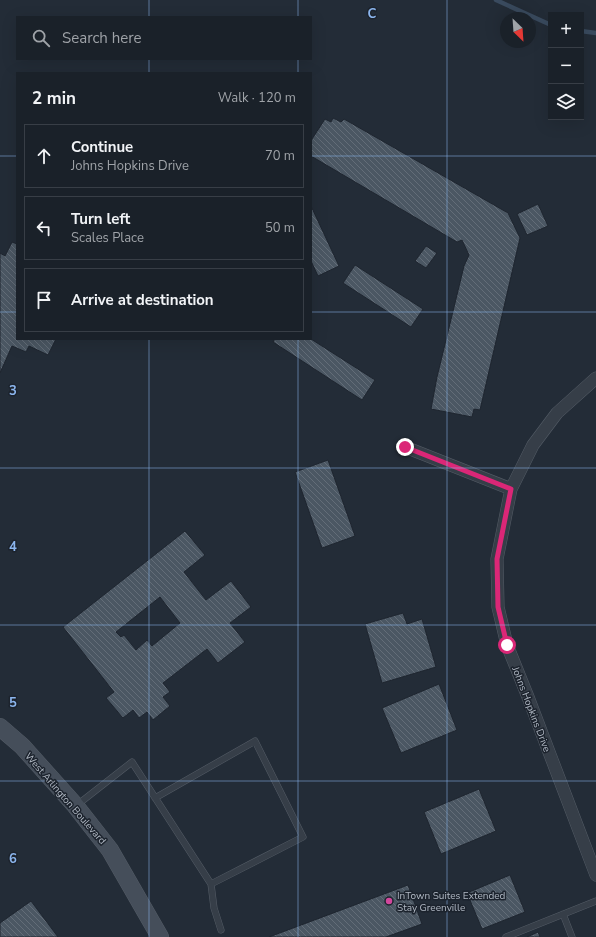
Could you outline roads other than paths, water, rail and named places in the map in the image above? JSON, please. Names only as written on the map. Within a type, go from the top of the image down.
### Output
[{"type":"main road","name":"West Arlington Boulevard","points":[[0,727],[22,746],[76,806],[110,850],[160,937]]},
{"type":"street","name":"Johns Hopkins Drive","points":[[596,378],[557,413],[533,445],[511,489],[497,559],[498,607],[507,645],[596,875]]},
{"type":"street","points":[[405,447],[511,489]]},
{"type":"lane","points":[[155,798],[255,741],[304,837],[211,884]]},
{"type":"lane","points":[[76,806],[132,762],[211,884],[214,908],[221,930]]},
{"type":"lane","points":[[506,937],[596,901]]},
{"type":"lane","points":[[563,914],[572,937]]},
{"type":"waterway","points":[[496,0],[548,24]]},
{"type":"waterway","points":[[584,31],[596,33]]},
{"type":"place","name":"InTown Suites Extended Stay Greenville","points":[[389,901]]}]
